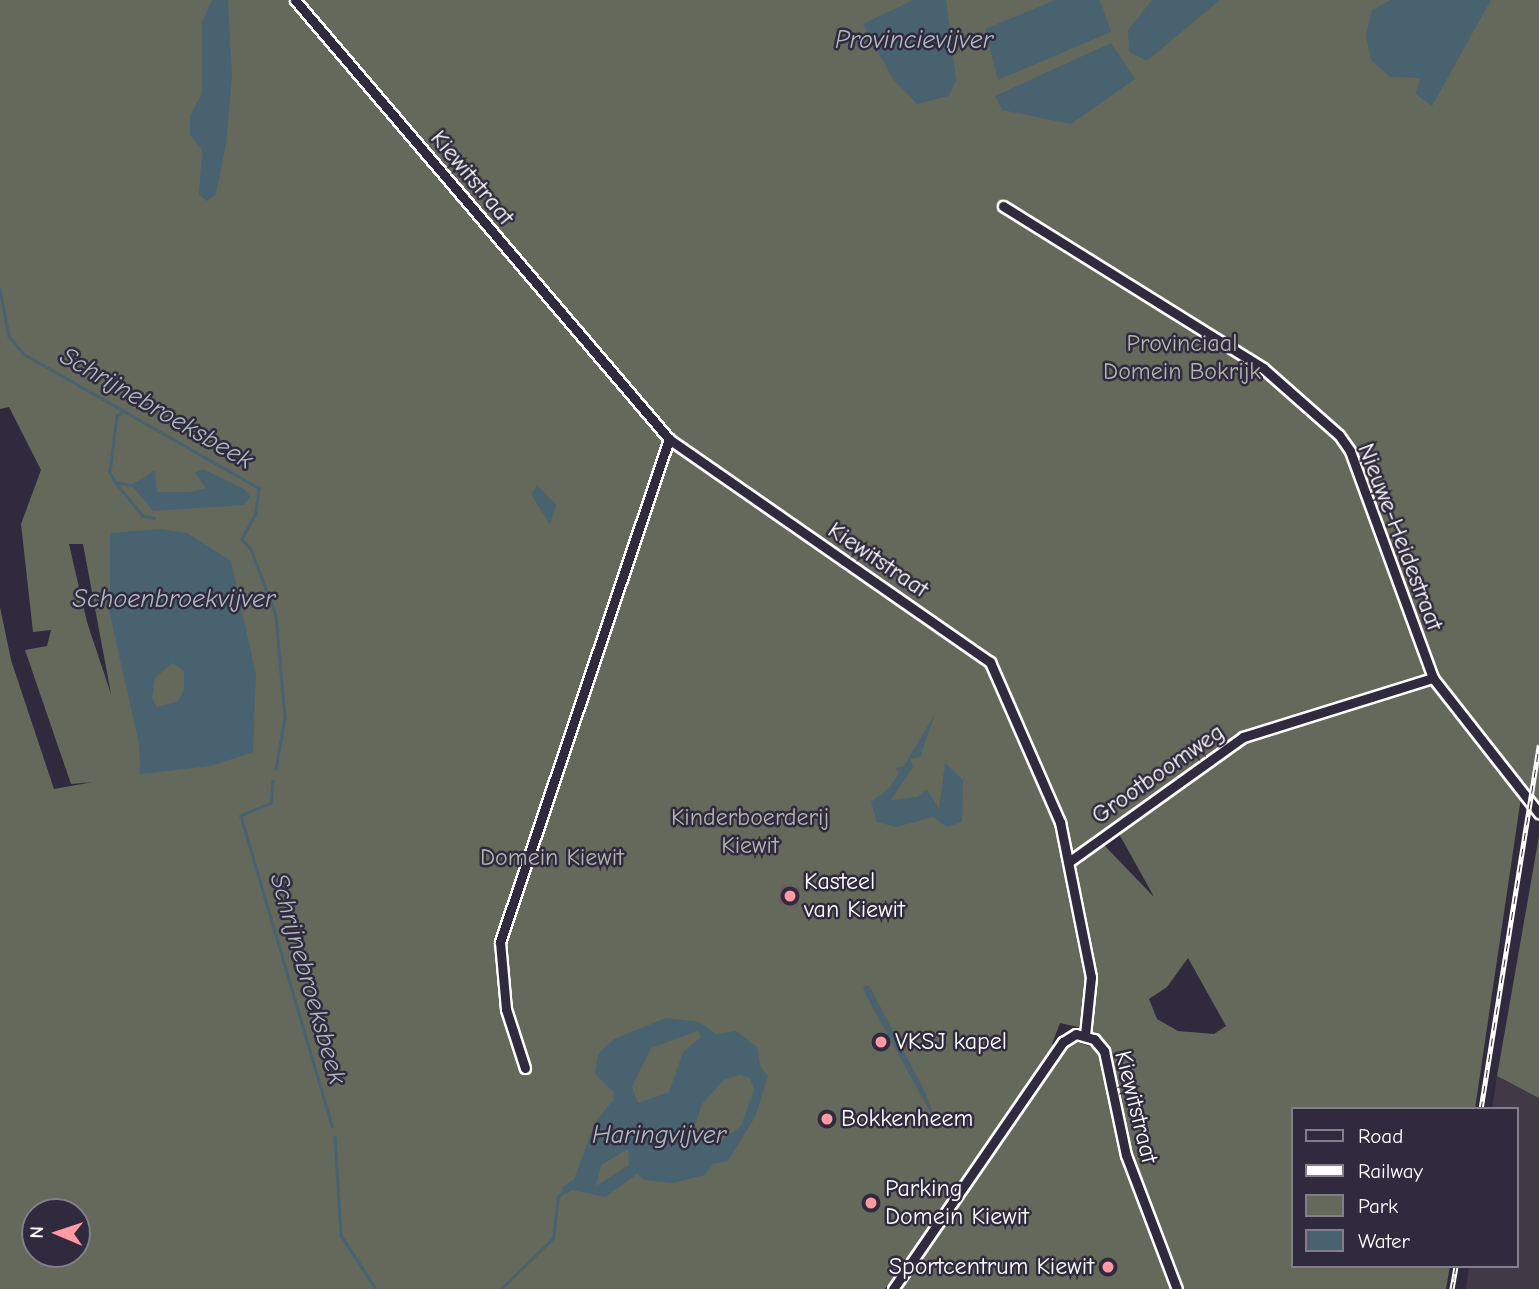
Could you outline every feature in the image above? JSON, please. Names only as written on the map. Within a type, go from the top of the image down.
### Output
[{"type":"street","name":"Kiewitstraat","points":[[295,0],[669,439],[990,662],[1052,798],[1070,861],[1091,977],[1085,1035],[1104,1051],[1126,1155],[1177,1289]]},
{"type":"street","name":"Nieuwe-Heidestraat","points":[[1003,206],[1263,368],[1339,435],[1350,451],[1433,678],[1539,813]]},
{"type":"street","points":[[525,1068],[506,1009],[500,942],[669,439]]},
{"type":"street","name":"Grootboomweg","points":[[1070,861],[1243,737],[1433,678]]},
{"type":"street","points":[[893,1289],[1063,1042],[1085,1035]]},
{"type":"shaded area","points":[[1497,1076],[1539,1098],[1539,1289],[1466,1289],[1469,1268],[1518,1268],[1518,1107],[1492,1107]]},
{"type":"green space","points":[[0,0],[1539,0],[1539,802],[1523,784],[1475,1107],[1290,1107],[1290,1268],[1450,1268],[1446,1289],[899,1289],[972,1185],[964,1177],[885,1289],[0,1289],[0,607],[11,660],[54,789],[93,782],[71,784],[25,650],[47,646],[51,630],[33,632],[21,524],[41,470],[9,407],[0,409]],"holes":[[[69,544],[83,544],[111,694],[87,622]],[[1118,832],[1153,896],[1103,844]],[[1188,958],[1226,1026],[1214,1034],[1178,1031],[1157,1019],[1149,999],[1167,987]],[[1060,1023],[1091,1030],[1094,1048],[1074,1041],[1060,1052],[1052,1044]]]},
{"type":"green space","points":[[1539,836],[1539,1098],[1497,1076]]},
{"type":"water","points":[[212,0],[228,0],[232,77],[226,144],[216,194],[207,201],[199,195],[202,150],[190,135],[190,116],[202,93],[202,22]]},
{"type":"water","name":"Provincievijver","points":[[913,0],[946,0],[956,80],[949,96],[917,104],[893,79],[863,24]]},
{"type":"water","points":[[1055,0],[1100,0],[1111,32],[998,80],[985,29]]},
{"type":"water","points":[[1152,0],[1220,0],[1147,61],[1129,52],[1128,30]]},
{"type":"water","points":[[1391,0],[1491,0],[1432,106],[1416,94],[1420,78],[1390,77],[1371,60],[1366,36],[1372,10]]},
{"type":"water","points":[[1111,43],[1135,79],[1071,124],[1002,110],[995,96]]},
{"type":"water","points":[[203,469],[246,490],[250,497],[244,505],[153,511],[131,485],[155,470],[157,492],[190,492],[206,488],[195,473]]},
{"type":"water","points":[[537,485],[556,505],[550,525],[531,494]]},
{"type":"water","name":"Schoenbroekvijver","points":[[160,529],[187,533],[231,561],[256,675],[253,752],[211,766],[140,774],[139,744],[110,615],[110,533]],"holes":[[[172,663],[184,671],[184,690],[178,701],[157,707],[152,698],[155,678]]]},
{"type":"water","points":[[935,714],[920,757],[910,759],[913,767],[891,800],[917,797],[927,789],[939,809],[945,763],[963,780],[962,822],[947,827],[933,817],[896,827],[877,822],[871,802],[890,787],[899,773],[896,768],[904,766]]},
{"type":"water","points":[[869,985],[926,1094],[935,1121],[866,995],[863,987]]},
{"type":"water","name":"Haringvijver","points":[[666,1018],[699,1022],[716,1034],[736,1031],[757,1047],[760,1066],[768,1076],[755,1117],[728,1161],[713,1164],[705,1175],[673,1183],[644,1180],[637,1174],[605,1197],[572,1190],[566,1194],[562,1188],[574,1179],[595,1123],[613,1100],[614,1093],[595,1074],[598,1054],[614,1039]],"holes":[[[698,1031],[701,1037],[683,1052],[669,1092],[638,1103],[632,1087],[651,1048]],[[740,1075],[750,1078],[754,1090],[741,1126],[715,1145],[702,1143],[693,1132],[702,1104],[724,1080]],[[628,1149],[629,1165],[596,1186],[601,1165]]]},
{"type":"building","name":"Kasteel van Kiewit","points":[[782,884],[801,888],[796,908],[778,904]]},
{"type":"waterway","name":"Schrijnebroeksbeek","points":[[0,289],[9,336],[24,354],[259,488],[256,513],[242,539],[251,549],[276,615],[285,718],[276,769]]},
{"type":"waterway","points":[[124,411],[117,416],[110,472],[115,482],[131,485]]},
{"type":"waterway","points":[[115,482],[143,516],[154,518]]},
{"type":"waterway","name":"Schrijnebroeksbeek","points":[[273,781],[271,803],[241,816],[332,1126]]},
{"type":"waterway","name":"Schrijnebroeksbeek","points":[[335,1137],[341,1235],[376,1289]]},
{"type":"waterway","points":[[501,1289],[553,1238],[558,1197],[564,1191]]},
{"type":"railway","points":[[1481,1107],[1539,745]]},
{"type":"railway","points":[[1452,1289],[1456,1268]]},
{"type":"place","name":"Kasteel van Kiewit","points":[[790,896]]},
{"type":"place","name":"VKSJ kapel","points":[[881,1042]]},
{"type":"place","name":"Bokkenheem","points":[[827,1119]]},
{"type":"place","name":"Parking Domein Kiewit","points":[[871,1203]]},
{"type":"place","name":"Sportcentrum Kiewit","points":[[1108,1267]]},
{"type":"park label","name":"Provinciaal Domein Bokrijk","points":[[1182,358]]},
{"type":"park label","name":"Kinderboerderij Kiewit","points":[[750,832]]},
{"type":"park label","name":"Domein Kiewit","points":[[552,858]]}]
